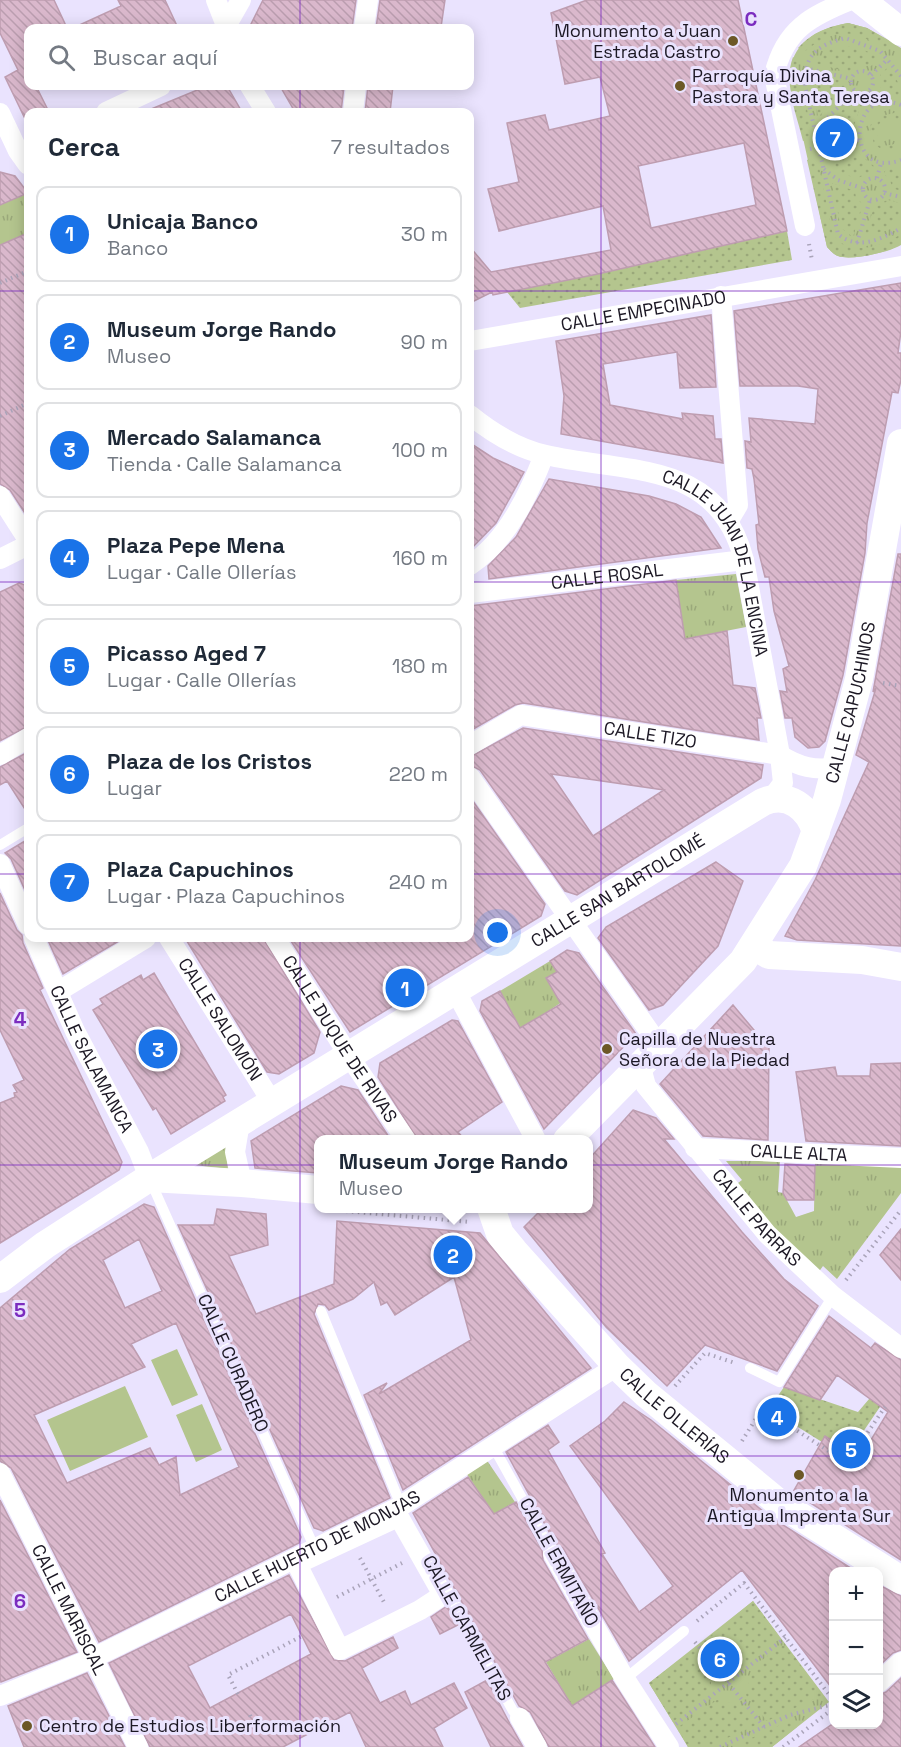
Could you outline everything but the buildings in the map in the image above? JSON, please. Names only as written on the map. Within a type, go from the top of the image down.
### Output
[{"type":"main road","points":[[861,0],[897,43]]},
{"type":"main road","name":"CALLE CAPUCHINOS","points":[[572,1135],[743,961],[802,866],[816,832],[837,767],[859,679],[901,442]]},
{"type":"main road","points":[[772,798],[791,801],[806,812],[816,832]]},
{"type":"main road","name":"CALLE SAN BARTOLOMÉ","points":[[1,1275],[149,1178],[772,798]]},
{"type":"main road","points":[[754,946],[769,955],[862,960],[901,967]]},
{"type":"main road","points":[[149,1178],[242,1183],[314,1198]]},
{"type":"main road","name":"CALLE OLLERÍAS","points":[[493,1216],[500,1234],[514,1251],[617,1366],[658,1404],[779,1503],[901,1580]]},
{"type":"street","points":[[216,0],[225,24]]},
{"type":"street","points":[[228,24],[241,0]]},
{"type":"street","points":[[365,24],[368,0]]},
{"type":"street","points":[[805,226],[774,75],[778,59],[797,30],[815,15],[851,0]]},
{"type":"street","points":[[114,108],[152,90]]},
{"type":"street","points":[[252,90],[264,108]]},
{"type":"street","points":[[353,108],[356,90]]},
{"type":"street","points":[[0,113],[19,155]]},
{"type":"street","name":"CALLE EMPECINADO","points":[[474,339],[901,266]]},
{"type":"street","points":[[721,296],[738,505],[729,520]]},
{"type":"street","name":"CALLE JUAN DE LA ENCINA","points":[[474,418],[486,428],[544,455],[673,477],[705,493],[729,520],[738,536],[780,755]]},
{"type":"street","points":[[474,561],[508,526],[528,492],[544,455]]},
{"type":"street","points":[[0,496],[24,534]]},
{"type":"street","points":[[0,559],[24,547]]},
{"type":"street","name":"CALLE ROSAL","points":[[474,593],[744,560]]},
{"type":"street","name":"CALLE TIZO","points":[[474,743],[521,715],[780,755],[807,768],[822,770],[837,767]]},
{"type":"street","points":[[0,755],[24,740]]},
{"type":"street","points":[[772,798],[783,783],[780,755]]},
{"type":"street","name":"CALLE PARRAS","points":[[474,783],[654,1038],[648,1057],[646,1086],[767,1234],[833,1296],[901,1347]]},
{"type":"street","points":[[0,864],[24,912]]},
{"type":"street","name":"CALLE SALAMANCA","points":[[36,942],[75,1031],[139,1152],[149,1178]]},
{"type":"street","points":[[59,991],[139,942]]},
{"type":"street","name":"CALLE SALOMÓN","points":[[172,942],[272,1102]]},
{"type":"street","name":"CALLE DUQUE DE RIVAS","points":[[278,942],[349,1056],[403,1135]]},
{"type":"street","points":[[455,990],[533,1135]]},
{"type":"street","points":[[240,1122],[236,1152],[242,1183]]},
{"type":"street","name":"CALLE ALTA","points":[[695,1148],[901,1158]]},
{"type":"street","name":"CALLE HUERTO DE MONJAS","points":[[0,1696],[93,1658],[401,1506],[617,1366]]},
{"type":"street","name":"CALLE MARISCAL","points":[[0,1473],[138,1747]]},
{"type":"street","points":[[396,1518],[400,1520],[443,1595],[420,1610],[340,1650],[297,1564],[351,1539],[396,1518]]},
{"type":"street","name":"CALLE ERMITAÑO","points":[[553,1554],[625,1679],[665,1741]]},
{"type":"street","points":[[883,1679],[901,1662]]},
{"type":"street","name":"CALLE CARMELITAS","points":[[520,1718],[537,1747]]},
{"type":"lane","points":[[0,845],[24,830]]},
{"type":"lane","name":"CALLE CURADERO","points":[[149,1178],[315,1549]]},
{"type":"lane","points":[[750,1368],[779,1382],[833,1296]]},
{"type":"lane","name":"CALLE CARMELITAS","points":[[321,1311],[401,1506],[513,1712],[520,1718]]},
{"type":"lane","name":"CALLE ERMITAÑO","points":[[493,1446],[553,1554]]},
{"type":"lane","points":[[625,1679],[684,1632]]},
{"type":"path","points":[[901,76],[880,51],[844,38],[816,51],[806,68],[805,86],[838,234],[846,241],[857,243],[886,237],[901,228]]},
{"type":"path","points":[[871,75],[888,59],[897,43]]},
{"type":"path","points":[[806,68],[852,79]]},
{"type":"path","points":[[852,79],[862,71],[871,75],[874,82],[868,92]]},
{"type":"path","points":[[852,79],[856,91]]},
{"type":"path","points":[[815,130],[856,91],[868,92],[879,104]]},
{"type":"path","points":[[901,105],[879,104],[865,114],[860,122],[859,140],[868,155],[882,163],[901,160]]},
{"type":"path","points":[[817,148],[859,140]]},
{"type":"path","points":[[877,178],[882,163]]},
{"type":"path","points":[[823,169],[838,180],[862,188]]},
{"type":"path","points":[[877,178],[883,182],[884,192],[877,200],[870,200],[865,196],[862,188],[867,179],[877,178]]},
{"type":"path","points":[[884,192],[901,197]]},
{"type":"path","points":[[857,243],[870,200]]},
{"type":"path","points":[[0,283],[24,273]]},
{"type":"path","points":[[0,416],[24,405]]},
{"type":"path","points":[[860,1262],[901,1210]]},
{"type":"path","points":[[461,1213],[493,1216]]},
{"type":"path","points":[[658,1404],[705,1353],[750,1368]]},
{"type":"path","points":[[739,1444],[770,1396]]},
{"type":"path","points":[[762,1408],[847,1463],[885,1407]]},
{"type":"path","points":[[858,1448],[865,1450]]},
{"type":"path","points":[[351,1539],[387,1608]]},
{"type":"path","points":[[332,1599],[426,1551]]},
{"type":"path","points":[[764,1727],[698,1645],[684,1632],[744,1583],[829,1697]]},
{"type":"path","points":[[238,1694],[228,1675],[302,1636]]},
{"type":"path","points":[[665,1741],[729,1683],[786,1637]]},
{"type":"path","points":[[720,1747],[790,1715],[829,1705]]},
{"type":"path","points":[[783,1747],[829,1708]]},
{"type":"path","points":[[250,1715],[257,1731]]},
{"type":"green space","points":[[848,23],[867,28],[901,48],[901,244],[880,253],[861,257],[837,255],[827,247],[790,79],[794,56],[799,47],[825,29]]},
{"type":"green space","points":[[848,23],[867,28],[894,43],[887,51],[864,38],[845,34],[825,38],[804,52],[798,48],[821,31]]},
{"type":"green space","points":[[841,46],[857,47],[880,57],[871,66],[857,65],[848,72],[815,63],[826,51]]},
{"type":"green space","points":[[793,57],[799,61],[795,71],[801,77],[812,136],[811,139],[803,141],[790,88],[790,67]]},
{"type":"green space","points":[[889,66],[901,88],[901,97],[879,97],[882,81],[880,75]]},
{"type":"green space","points":[[812,75],[844,81],[846,90],[818,117]]},
{"type":"green space","points":[[854,99],[869,100],[859,111],[852,131],[822,137],[823,129]]},
{"type":"green space","points":[[894,113],[901,118],[901,126],[893,118],[881,121],[877,135],[886,146],[901,140],[901,148],[884,151],[874,144],[870,127],[877,117]]},
{"type":"green space","points":[[856,151],[875,167],[874,170],[858,178],[834,170],[830,167],[826,157]]},
{"type":"green space","points":[[814,158],[818,162],[833,235],[840,242],[848,246],[866,248],[885,243],[901,234],[901,245],[861,257],[838,256],[827,247],[807,160]]},
{"type":"green space","points":[[901,167],[901,191],[892,188],[890,179],[884,174],[886,169]]},
{"type":"green space","points":[[832,183],[855,191],[856,198],[863,204],[853,237],[841,228]]},
{"type":"green space","points":[[24,195],[24,235],[0,245],[0,205]]},
{"type":"green space","points":[[888,200],[901,203],[901,219],[888,230],[864,236],[874,208]]},
{"type":"green space","points":[[787,231],[792,260],[520,308],[507,292]]},
{"type":"green space","points":[[736,574],[746,627],[685,639],[676,580]]},
{"type":"green space","points":[[550,961],[557,972],[546,978],[565,1000],[544,1014],[547,1021],[524,1035],[500,991]]},
{"type":"green space","points":[[225,1139],[228,1169],[194,1165]]},
{"type":"green space","points":[[726,1161],[780,1161],[778,1192],[783,1193],[796,1217],[814,1211],[815,1161],[901,1167],[901,1193],[837,1279],[823,1266],[818,1273],[734,1186],[742,1180]]},
{"type":"green space","points":[[177,1349],[198,1395],[172,1406],[151,1360]]},
{"type":"green space","points":[[125,1386],[148,1437],[70,1471],[47,1420]]},
{"type":"green space","points":[[784,1387],[858,1412],[875,1392],[886,1398],[846,1457],[769,1409]]},
{"type":"green space","points":[[202,1404],[222,1450],[196,1462],[176,1415]]},
{"type":"green space","points":[[486,1459],[515,1502],[494,1514],[466,1473]]},
{"type":"green space","points":[[753,1601],[829,1702],[772,1747],[688,1747],[649,1683]]},
{"type":"green space","points":[[753,1601],[779,1636],[743,1667],[733,1662],[721,1664],[709,1653],[703,1642]]},
{"type":"green space","points":[[589,1639],[614,1679],[572,1706],[546,1662]]},
{"type":"green space","points":[[782,1646],[786,1646],[823,1695],[767,1721],[746,1695],[749,1677],[757,1665]]},
{"type":"green space","points":[[695,1648],[711,1667],[711,1690],[673,1722],[649,1683]]},
{"type":"green space","points":[[717,1700],[738,1702],[756,1725],[707,1747],[688,1747],[677,1728]]},
{"type":"green space","points":[[791,1720],[797,1727],[772,1747],[732,1747]]},
{"type":"place","name":"Monumento a Juan Estrada Castro","points":[[733,41]]},
{"type":"place","name":"Parroquía Divina Pastora y Santa Teresa","points":[[680,86]]},
{"type":"place","name":"Plaza Capuchinos","points":[[835,138]]},
{"type":"place","name":"Unicaja Banco","points":[[405,988]]},
{"type":"place","name":"Mercado Salamanca","points":[[158,1049]]},
{"type":"place","name":"Capilla de Nuestra Señora de la Piedad","points":[[607,1049]]},
{"type":"place","name":"Museum Jorge Rando","points":[[453,1255]]},
{"type":"place","name":"Plaza Pepe Mena","points":[[777,1417]]},
{"type":"place","name":"Picasso Aged 7","points":[[851,1449]]},
{"type":"place","name":"Monumento a la Antigua Imprenta Sur","points":[[799,1475]]},
{"type":"place","name":"Plaza de los Cristos","points":[[720,1659]]},
{"type":"place","name":"Centro de Estudios Liberformación","points":[[27,1726]]}]
